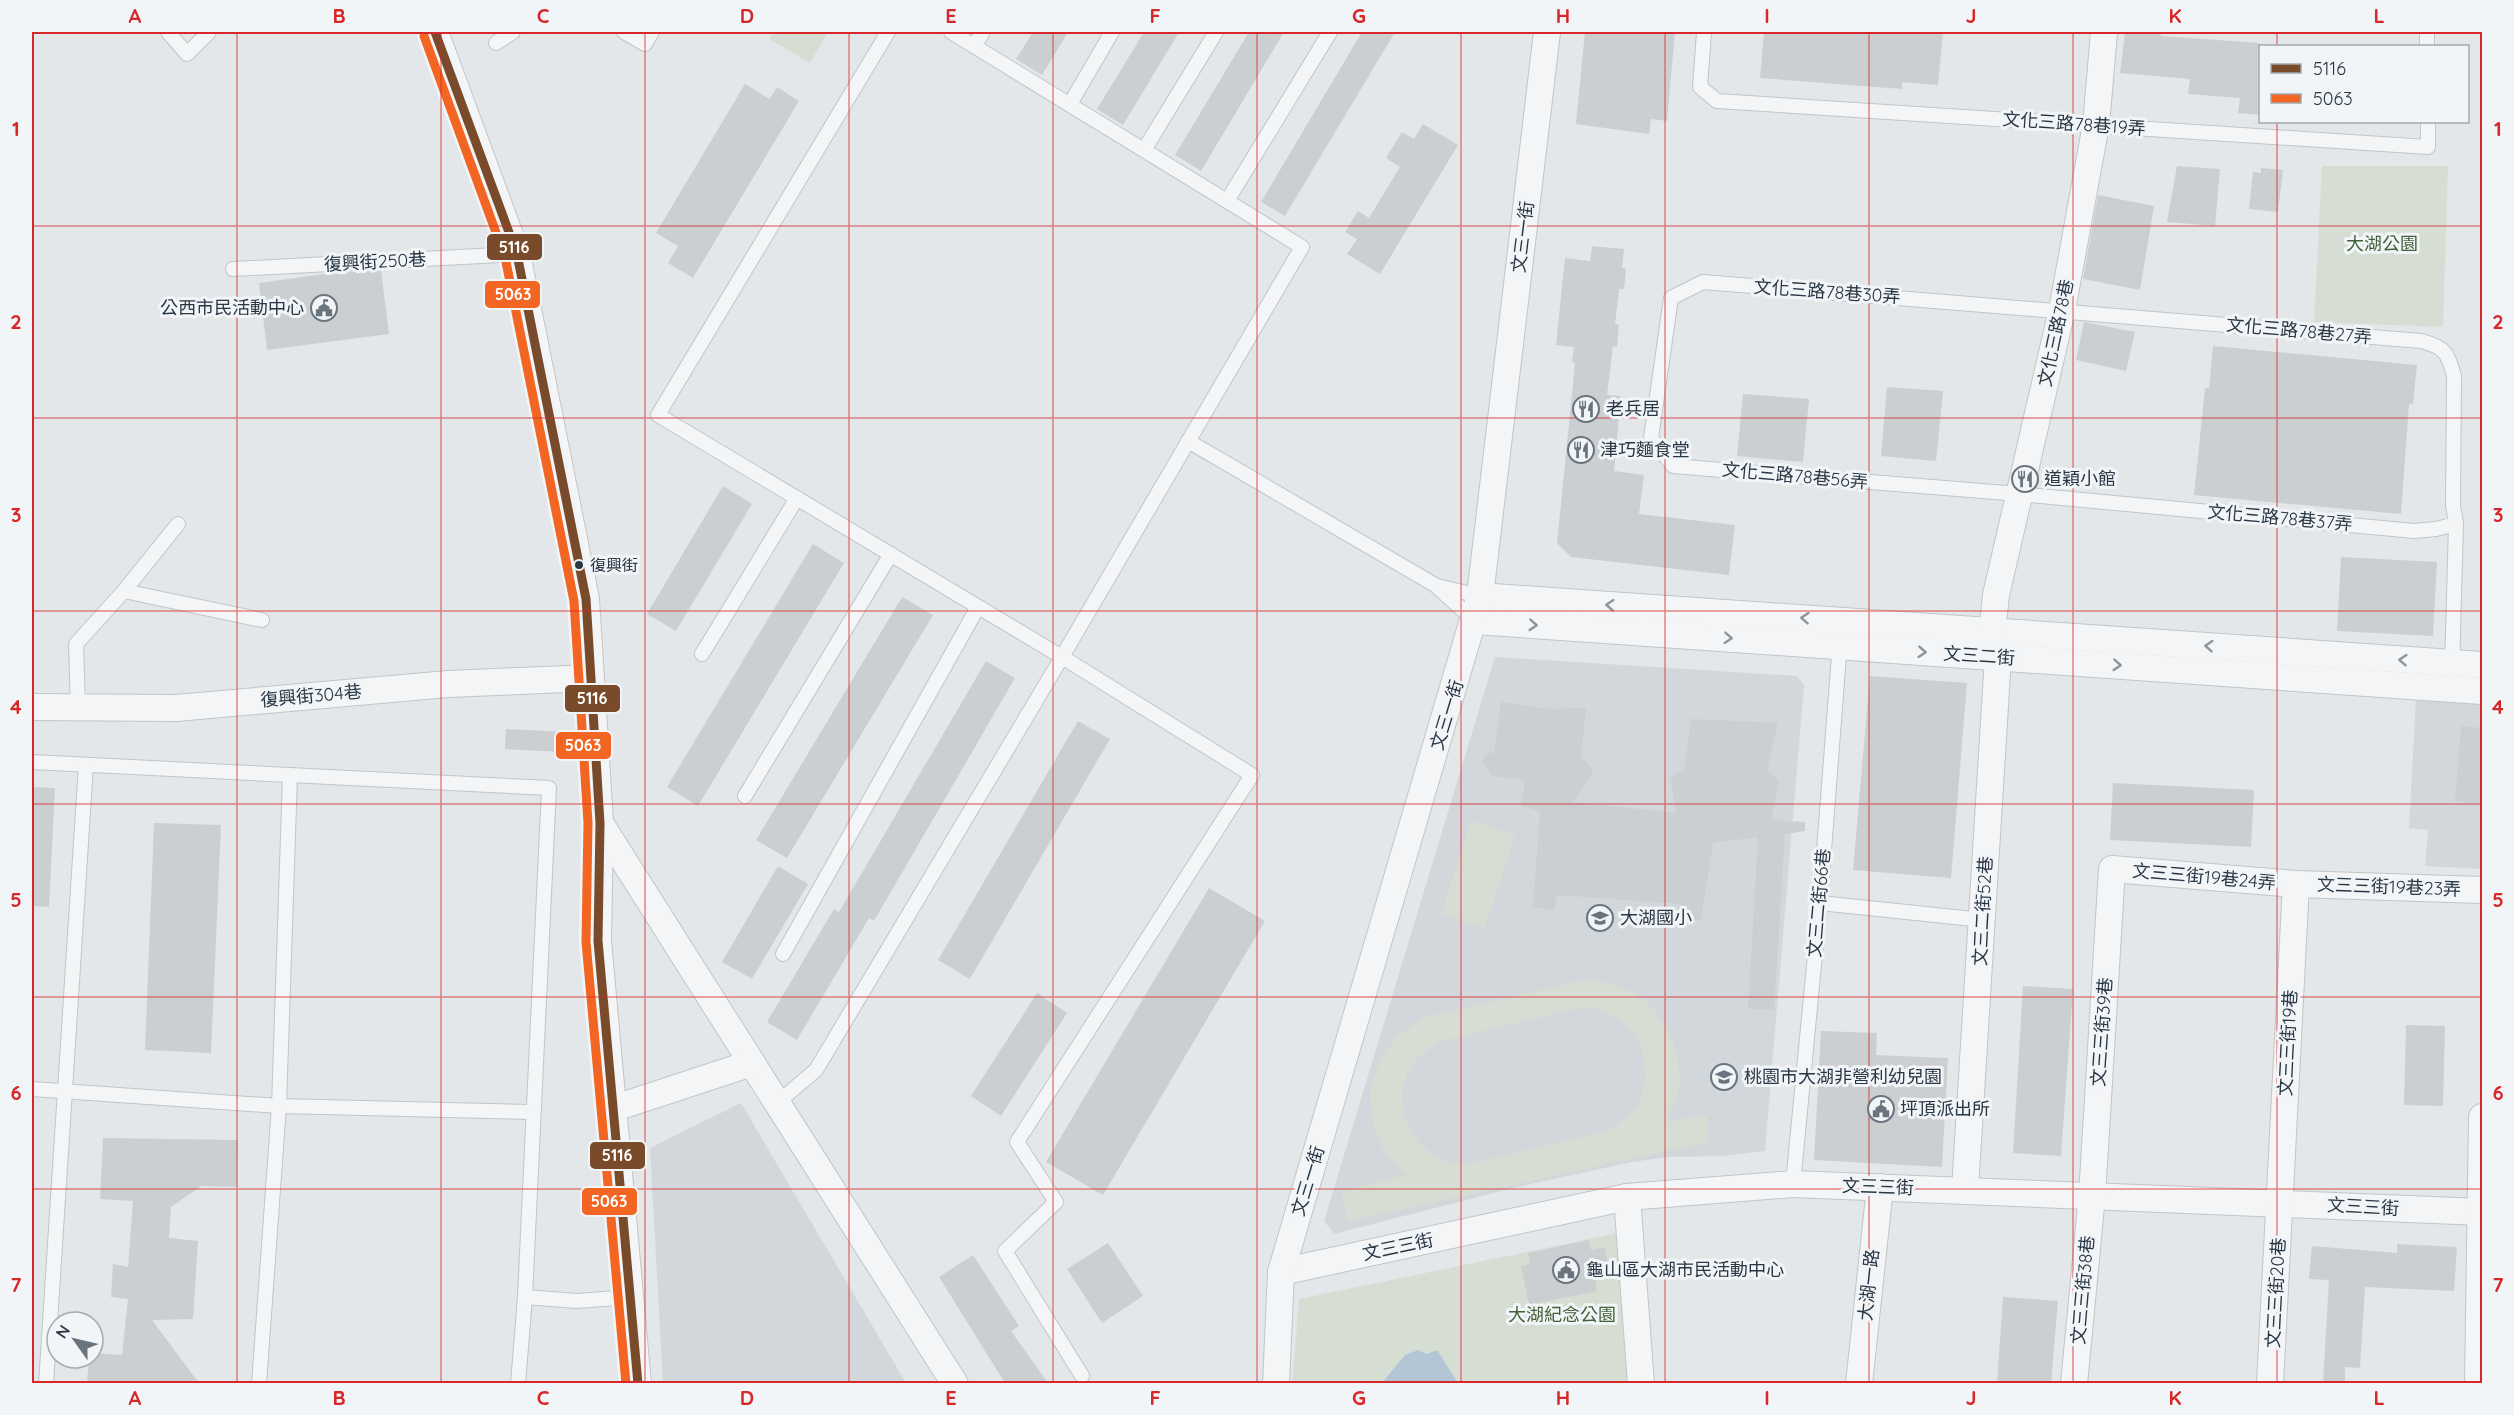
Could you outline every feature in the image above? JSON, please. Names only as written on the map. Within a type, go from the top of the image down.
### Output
[{"type":"street","points":[[435,32],[518,254],[586,599],[600,823],[598,941],[638,1383]]},
{"type":"street","name":"文三一街","points":[[1276,1383],[1281,1272],[1478,608],[1547,32]]},
{"type":"street","name":"文化三路78巷","points":[[1992,632],[1996,595],[2062,310],[2096,125],[2104,32]]},
{"type":"street","name":"文三二街","points":[[1478,608],[1840,633],[1992,632],[2482,665]]},
{"type":"street","name":"文三二街52巷","points":[[1965,1190],[1998,657],[1992,632]]},
{"type":"street","name":"文三二街","points":[[1840,633],[1998,657],[2482,691]]},
{"type":"street","name":"復興街304巷","points":[[32,707],[176,708],[448,684],[590,678]]},
{"type":"street","points":[[600,823],[955,1383]]},
{"type":"street","name":"文三三街19巷24弄","points":[[2112,869],[2296,884]]},
{"type":"street","name":"文三三街39巷","points":[[2092,1196],[2112,869]]},
{"type":"street","name":"文三三街19巷23弄","points":[[2296,884],[2482,890]]},
{"type":"street","name":"文三三街19巷","points":[[2281,1203],[2296,884]]},
{"type":"street","points":[[612,1109],[752,1063]]},
{"type":"street","points":[[2478,1383],[2482,1117]]},
{"type":"street","name":"文三三街","points":[[1281,1272],[1627,1197],[1793,1184],[2481,1212]]},
{"type":"street","name":"大湖一路","points":[[1858,1383],[1880,1188]]},
{"type":"street","name":"文三三街38巷","points":[[2074,1383],[2092,1196]]},
{"type":"street","points":[[1627,1197],[1641,1383]]},
{"type":"street","name":"文三三街20巷","points":[[2270,1383],[2281,1203]]},
{"type":"lane","points":[[168,32],[187,54],[210,32]]},
{"type":"lane","points":[[496,43],[513,32]]},
{"type":"lane","points":[[624,32],[645,44],[652,32]]},
{"type":"lane","points":[[888,32],[658,415],[1062,657],[1252,775],[1017,1142],[1056,1202],[1005,1251],[1082,1376]]},
{"type":"lane","points":[[777,1103],[816,1070],[1062,657],[1302,247],[951,32]]},
{"type":"lane","points":[[974,46],[983,32]]},
{"type":"lane","points":[[1070,104],[1112,32]]},
{"type":"lane","points":[[1144,150],[1216,32]]},
{"type":"lane","points":[[1227,201],[1330,32]]},
{"type":"lane","name":"文化三路78巷19弄","points":[[1704,32],[1700,87],[1717,101],[2428,147],[2428,123]]},
{"type":"lane","name":"復興街250巷","points":[[233,269],[518,254]]},
{"type":"lane","name":"文化三路78巷30弄","points":[[1660,372],[1671,298],[1703,282],[2062,310]]},
{"type":"lane","name":"文化三路78巷27弄","points":[[2062,310],[2421,341],[2437,345],[2448,356],[2454,376],[2453,505],[2456,524]]},
{"type":"lane","name":"文化三路78巷56弄","points":[[1660,372],[1650,438],[1673,466],[2019,494]]},
{"type":"lane","points":[[1188,441],[1478,608]]},
{"type":"lane","name":"文化三路78巷37弄","points":[[2019,494],[2414,531],[2456,524]]},
{"type":"lane","points":[[702,654],[797,498]]},
{"type":"lane","points":[[78,708],[76,644],[124,591],[178,524]]},
{"type":"lane","points":[[2451,688],[2456,524]]},
{"type":"lane","points":[[745,796],[891,554]]},
{"type":"lane","points":[[1435,585],[1478,608]]},
{"type":"lane","points":[[124,591],[262,620]]},
{"type":"lane","points":[[783,954],[978,607]]},
{"type":"lane","name":"文三二街66巷","points":[[1793,1184],[1820,903],[1840,633]]},
{"type":"lane","points":[[32,762],[549,788],[525,1297],[518,1383]]},
{"type":"lane","points":[[46,1383],[86,765]]},
{"type":"lane","points":[[259,1383],[279,1106],[291,775]]},
{"type":"lane","points":[[1820,903],[1983,920]]},
{"type":"lane","points":[[32,1089],[279,1106],[533,1112]]},
{"type":"lane","points":[[525,1297],[578,1301],[630,1297]]},
{"type":"shaded area","name":"大湖國小","points":[[1495,657],[1797,676],[1804,685],[1765,1151],[1723,1156],[1668,1157],[1632,1162],[1513,1188],[1334,1234],[1324,1221]]},
{"type":"shaded area","points":[[2416,698],[2482,702],[2482,869],[2425,866],[2428,830],[2409,828]]},
{"type":"shaded area","points":[[741,1103],[906,1383],[663,1383],[650,1148]]},
{"type":"green space","points":[[773,32],[828,32],[810,63],[769,39]]},
{"type":"green space","name":"大湖公園","points":[[2322,166],[2448,166],[2443,327],[2314,322]]},
{"type":"green space","points":[[1471,821],[1515,835],[1485,928],[1441,914]]},
{"type":"green space","points":[[1574,982],[1602,982],[1620,987],[1636,994],[1649,1005],[1670,1034],[1676,1050],[1679,1086],[1668,1121],[1707,1116],[1708,1142],[1348,1221],[1341,1191],[1406,1175],[1385,1153],[1373,1124],[1370,1093],[1379,1062],[1397,1036],[1423,1018]],"holes":[[[1593,1008],[1625,1024],[1640,1045],[1645,1066],[1644,1086],[1636,1106],[1626,1118],[1604,1132],[1467,1164],[1447,1161],[1432,1154],[1413,1135],[1403,1111],[1404,1085],[1414,1063],[1437,1042],[1574,1009]]]},
{"type":"green space","name":"大湖紀念公園","points":[[1628,1231],[1635,1383],[1292,1384],[1299,1299]]},
{"type":"water","points":[[1418,1350],[1427,1354],[1437,1350],[1458,1383],[1382,1383],[1405,1355]]},
{"type":"building","points":[[1033,32],[1068,32],[1042,75],[1016,59]]},
{"type":"building","points":[[1144,32],[1179,32],[1123,125],[1097,109]]},
{"type":"building","points":[[1249,32],[1284,32],[1201,171],[1175,155]]},
{"type":"building","points":[[1362,32],[1395,32],[1285,216],[1261,202]]},
{"type":"building","points":[[1585,32],[1675,32],[1667,121],[1651,119],[1649,134],[1576,124]]},
{"type":"building","points":[[1764,32],[1943,32],[1938,85],[1902,82],[1902,89],[1760,78]]},
{"type":"building","points":[[2125,32],[2162,32],[2161,36],[2260,43],[2259,115],[2238,113],[2240,98],[2188,94],[2190,79],[2120,73]]},
{"type":"building","points":[[745,84],[770,99],[777,87],[799,101],[693,278],[668,263],[678,246],[656,233]]},
{"type":"building","points":[[1423,124],[1458,145],[1380,274],[1347,254],[1357,239],[1345,232],[1358,211],[1369,218],[1400,167],[1386,158],[1402,132],[1414,139]]},
{"type":"building","points":[[2177,166],[2220,169],[2215,226],[2167,222]]},
{"type":"building","points":[[2261,168],[2283,170],[2278,212],[2249,209],[2253,172],[2261,173]]},
{"type":"building","points":[[2098,195],[2154,206],[2140,290],[2083,279]]},
{"type":"building","points":[[1592,246],[1624,249],[1622,268],[1626,269],[1624,289],[1619,289],[1615,324],[1619,325],[1617,347],[1613,346],[1607,395],[1621,396],[1614,471],[1644,475],[1639,514],[1735,525],[1729,575],[1571,557],[1557,543],[1575,363],[1572,362],[1574,347],[1556,345],[1565,258],[1590,261]]},
{"type":"building","name":"公西市民活動中心","points":[[381,270],[389,334],[267,350],[259,283],[339,272]]},
{"type":"building","points":[[2084,322],[2135,332],[2126,371],[2076,360]]},
{"type":"building","points":[[2213,346],[2417,365],[2413,404],[2409,404],[2401,514],[2194,495],[2205,388],[2209,388]]},
{"type":"building","points":[[1887,387],[1943,391],[1936,461],[1881,456]]},
{"type":"building","points":[[1743,394],[1809,399],[1803,462],[1737,456]]},
{"type":"building","points":[[723,486],[752,504],[676,631],[647,614]]},
{"type":"building","points":[[813,544],[844,563],[698,806],[667,787]]},
{"type":"building","points":[[2341,557],[2437,562],[2433,636],[2337,631]]},
{"type":"building","points":[[902,597],[933,615],[787,858],[756,840]]},
{"type":"building","points":[[986,661],[1015,678],[874,921],[869,918],[797,1040],[767,1022],[834,909],[839,912]]},
{"type":"building","points":[[1870,676],[1967,683],[1951,878],[1853,870]]},
{"type":"building","points":[[1501,702],[1550,709],[1586,708],[1581,759],[1588,763],[1593,772],[1573,802],[1676,813],[1671,781],[1676,772],[1684,770],[1691,719],[1778,723],[1767,772],[1779,780],[1771,820],[1805,822],[1805,831],[1785,834],[1774,1010],[1748,1009],[1758,837],[1713,843],[1701,920],[1684,924],[1681,904],[1557,895],[1554,910],[1533,907],[1540,811],[1521,806],[1525,780],[1492,776],[1482,761],[1486,754],[1494,752]]},
{"type":"building","points":[[1078,721],[1110,739],[970,979],[938,960]]},
{"type":"building","points":[[2461,726],[2482,728],[2482,804],[2455,801]]},
{"type":"building","points":[[506,729],[564,732],[563,752],[505,749]]},
{"type":"building","points":[[2113,783],[2254,790],[2251,847],[2110,840]]},
{"type":"building","points":[[33,787],[55,788],[49,907],[32,906]]},
{"type":"building","points":[[154,823],[221,825],[211,1053],[145,1050]]},
{"type":"building","points":[[778,866],[808,884],[752,979],[722,962]]},
{"type":"building","points":[[1209,888],[1265,921],[1103,1195],[1046,1162]]},
{"type":"building","points":[[2023,986],[2073,989],[2061,1156],[2013,1153]]},
{"type":"building","points":[[1037,993],[1067,1013],[1001,1116],[971,1096]]},
{"type":"building","points":[[2406,1025],[2445,1026],[2443,1106],[2404,1105]]},
{"type":"building","name":"坪頂派出所","points":[[1821,1031],[1877,1033],[1876,1055],[1948,1058],[1942,1167],[1814,1160]]},
{"type":"building","points":[[103,1138],[238,1140],[237,1187],[201,1186],[171,1207],[169,1238],[198,1241],[193,1319],[152,1320],[199,1383],[87,1383],[88,1370],[105,1370],[105,1354],[122,1355],[128,1299],[111,1297],[113,1264],[128,1267],[133,1201],[100,1199]]},
{"type":"building","name":"龜山區大湖市民活動中心","points":[[1589,1240],[1591,1250],[1605,1247],[1610,1274],[1595,1277],[1597,1291],[1529,1305],[1521,1266],[1530,1264],[1528,1253]]},
{"type":"building","points":[[1108,1243],[1143,1296],[1102,1323],[1067,1269]]},
{"type":"building","points":[[2397,1244],[2457,1247],[2454,1291],[2365,1287],[2360,1368],[2345,1367],[2345,1383],[2323,1383],[2329,1280],[2309,1279],[2312,1246],[2397,1253]]},
{"type":"building","points":[[973,1255],[1019,1326],[1011,1331],[1048,1383],[1005,1383],[939,1277]]},
{"type":"building","points":[[2003,1297],[2058,1301],[2051,1383],[1997,1383]]},
{"type":"transit line","name":"5116","points":[[435,32],[517,254],[586,599],[600,823],[598,941],[638,1384]]},
{"type":"transit line","name":"5063","points":[[424,36],[505,257],[574,601],[588,823],[586,942],[626,1384]]},
{"type":"place","name":"公西市民活動中心","points":[[324,308]]},
{"type":"place","name":"老兵居","points":[[1586,409]]},
{"type":"place","name":"津巧麵食堂","points":[[1581,450]]},
{"type":"place","name":"道穎小館","points":[[2025,479]]},
{"type":"place","name":"復興街","points":[[579,565]]},
{"type":"place","name":"大湖國小","points":[[1600,918]]},
{"type":"place","name":"桃園市大湖非營利幼兒園","points":[[1724,1077]]},
{"type":"place","name":"坪頂派出所","points":[[1881,1109]]},
{"type":"place","name":"龜山區大湖市民活動中心","points":[[1566,1270]]}]
